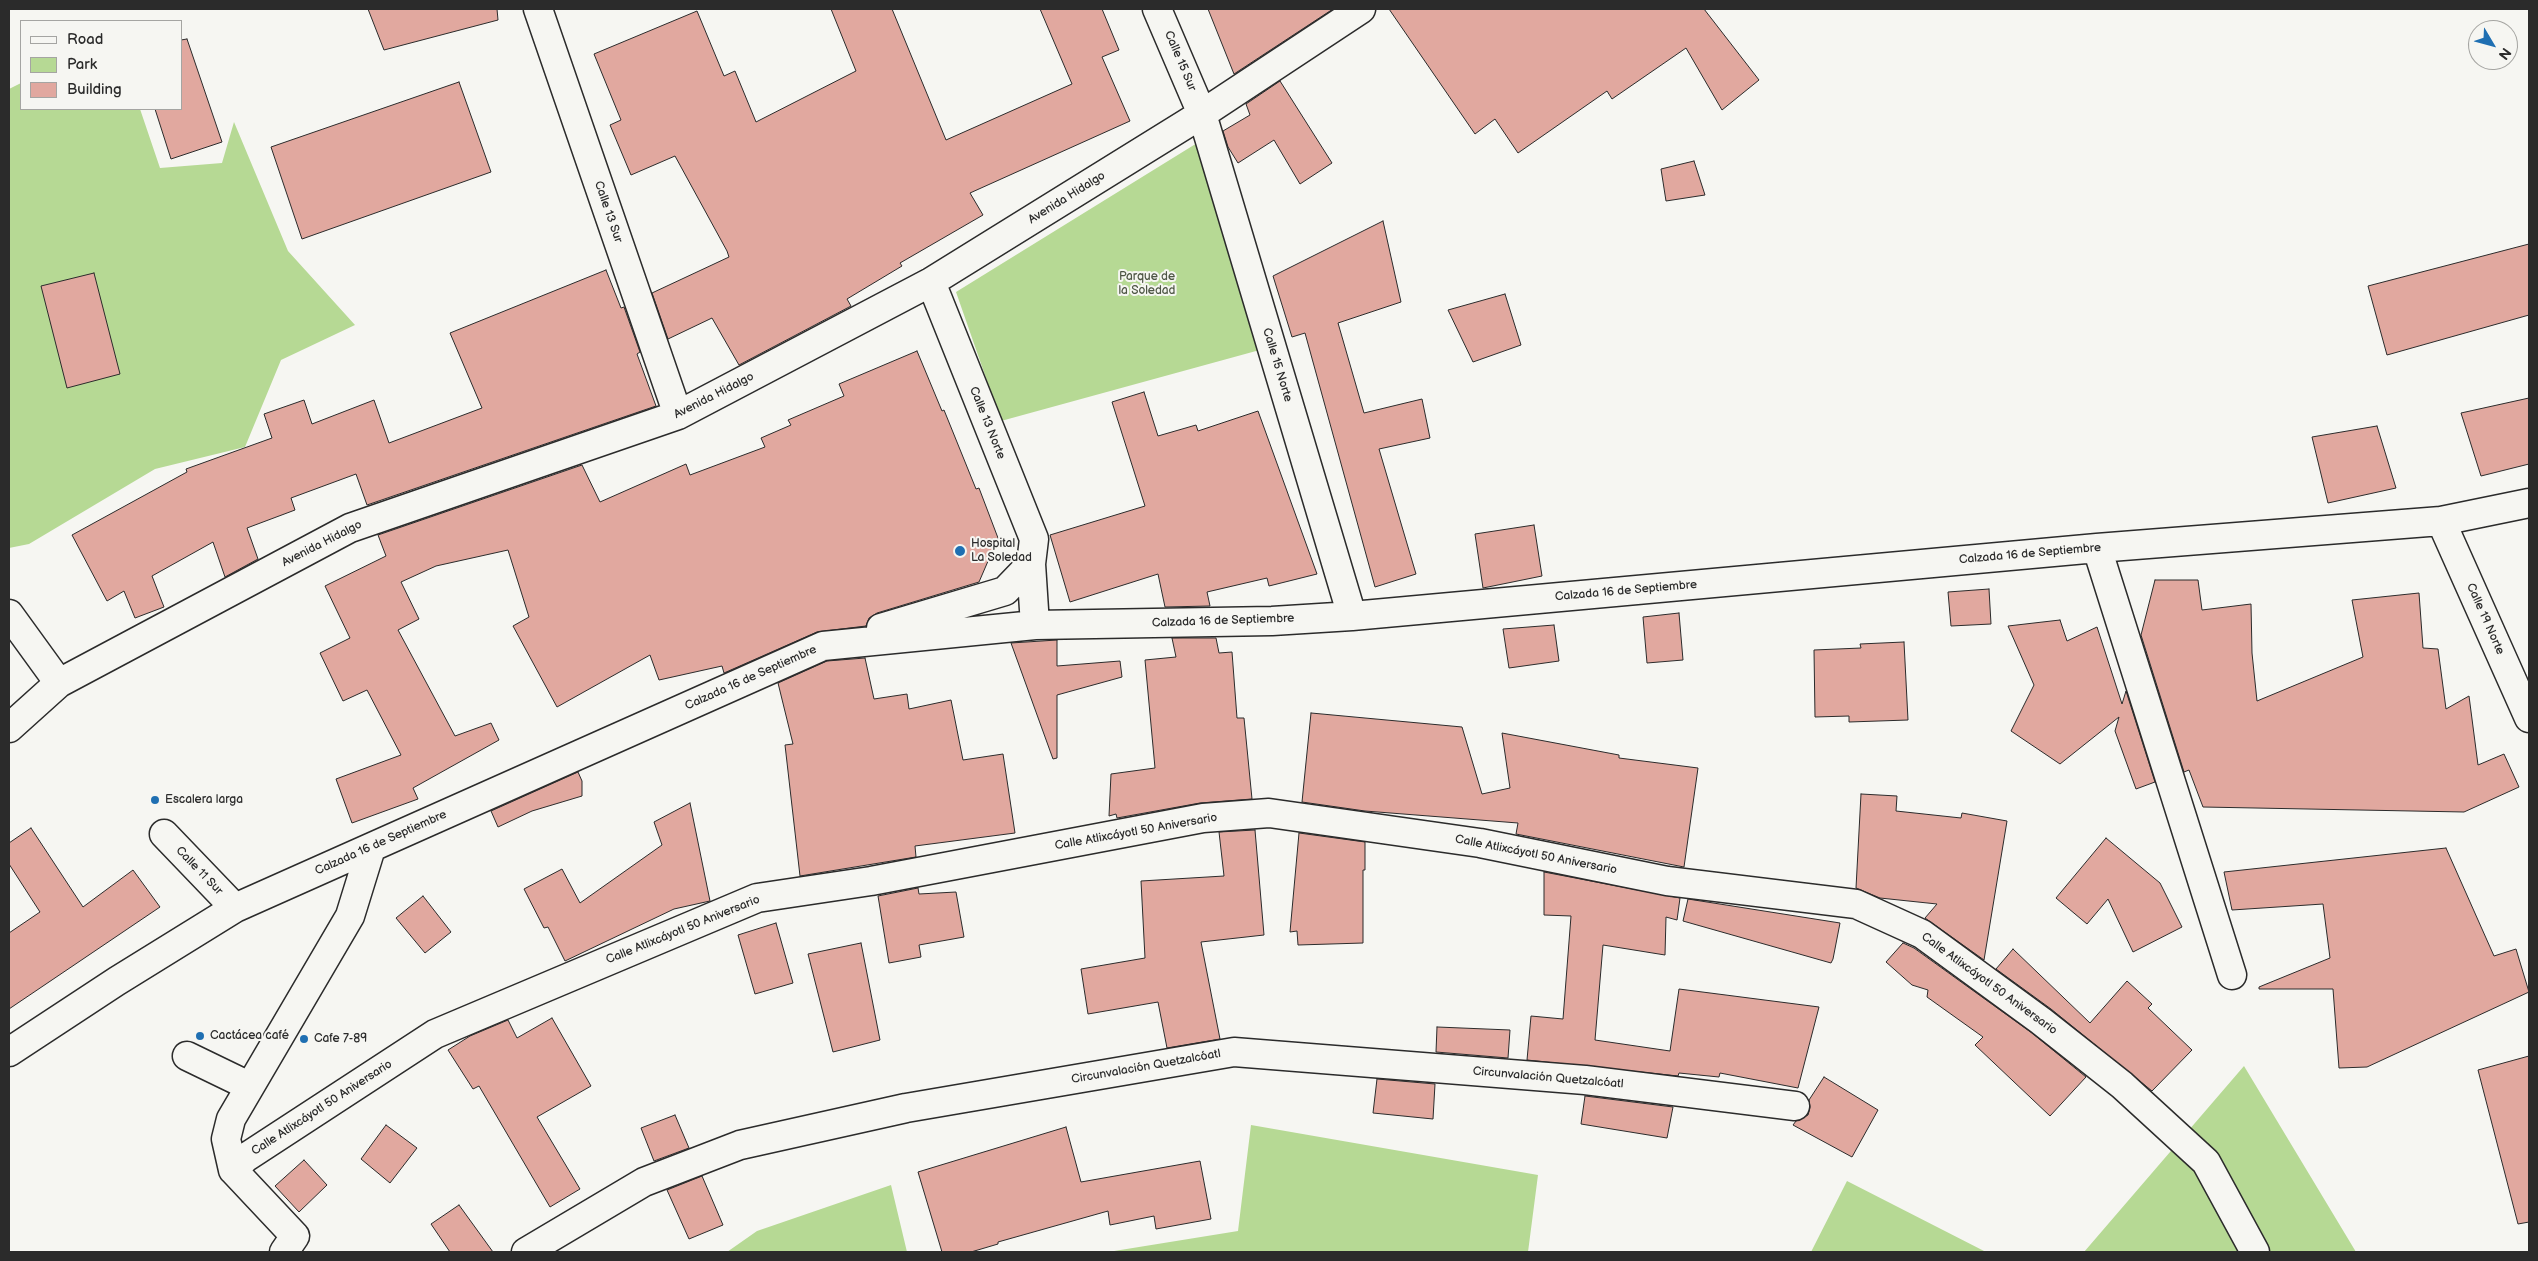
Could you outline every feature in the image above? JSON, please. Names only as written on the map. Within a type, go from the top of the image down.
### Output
[{"type":"street","name":"Calle 13 Sur","points":[[538,9],[678,415]]},
{"type":"street","name":"Calle 15 Sur","points":[[1157,9],[1202,114]]},
{"type":"street","name":"Avenida Hidalgo","points":[[9,728],[59,683],[350,528],[678,415],[931,282],[1202,114],[1360,9]]},
{"type":"street","name":"Calle 15 Norte","points":[[1202,114],[1352,616]]},
{"type":"street","name":"Calle 13 Norte","points":[[931,282],[1034,540],[1031,564],[1034,625]]},
{"type":"street","name":"Calzada 16 de Septiembre","points":[[9,1052],[117,981],[235,908],[824,646],[1034,625],[1272,621],[1352,616],[2097,548],[2441,521],[2529,503]]},
{"type":"street","name":"Calle 19 Norte","points":[[2441,521],[2529,718]]},
{"type":"street","points":[[2097,548],[2232,975]]},
{"type":"street","points":[[824,646],[1005,590],[1031,564]]},
{"type":"street","points":[[9,614],[59,683]]},
{"type":"street","name":"Calle Atlixcáyotl 50 Aniversario","points":[[233,1170],[245,1158],[435,1034],[757,898],[871,881],[1203,818],[1269,813],[1480,843],[1667,881],[1856,904],[1922,934],[2041,1021],[2122,1085],[2206,1162],[2255,1252]]},
{"type":"street","name":"Calle 11 Sur","points":[[164,834],[235,908]]},
{"type":"street","points":[[284,1252],[295,1236],[233,1170],[226,1139],[231,1119],[249,1086],[350,916],[371,848]]},
{"type":"street","name":"Circunvalación Quetzalcóatl","points":[[526,1252],[644,1182],[740,1145],[906,1108],[1234,1052],[1585,1080],[1795,1106]]},
{"type":"street","points":[[186,1056],[249,1086]]},
{"type":"green space","points":[[20,84],[20,110],[140,110],[160,168],[222,163],[234,122],[288,251],[355,325],[281,360],[245,447],[155,469],[29,544],[9,548],[9,89]]},
{"type":"green space","name":"Parque de la Soledad","points":[[1202,140],[1267,348],[1001,421],[956,292]]},
{"type":"green space","points":[[2244,1066],[2356,1252],[2084,1252]]},
{"type":"green space","points":[[1251,1125],[1538,1175],[1528,1252],[1108,1252],[1238,1231]]},
{"type":"green space","points":[[1847,1181],[1986,1252],[1811,1252]]},
{"type":"green space","points":[[891,1185],[907,1252],[727,1252],[757,1231]]},
{"type":"building","points":[[368,9],[497,9],[498,20],[384,50]]},
{"type":"building","points":[[831,9],[892,9],[946,140],[1072,84],[1040,9],[1102,9],[1119,50],[1102,57],[1130,121],[970,193],[983,215],[900,263],[902,266],[847,299],[851,306],[739,365],[712,318],[668,339],[652,293],[729,257],[675,156],[631,175],[610,125],[621,120],[594,54],[697,11],[724,76],[735,71],[756,122],[856,71]]},
{"type":"building","points":[[1208,9],[1333,9],[1234,74]]},
{"type":"building","points":[[1389,9],[1704,9],[1759,80],[1722,110],[1686,48],[1612,99],[1607,91],[1518,153],[1495,119],[1475,134]]},
{"type":"building","points":[[187,39],[222,142],[171,159],[155,110],[182,110],[182,40]]},
{"type":"building","points":[[1280,81],[1332,163],[1300,184],[1274,140],[1238,163],[1228,147],[1223,131],[1250,115],[1246,104]]},
{"type":"building","points":[[459,82],[491,172],[302,239],[271,147]]},
{"type":"building","points":[[1694,161],[1705,195],[1666,201],[1661,169]]},
{"type":"building","points":[[1383,221],[1401,302],[1338,323],[1364,413],[1422,399],[1430,438],[1379,449],[1416,574],[1375,587],[1305,333],[1292,337],[1273,276]]},
{"type":"building","points":[[2529,244],[2529,315],[2387,355],[2368,286]]},
{"type":"building","points":[[606,270],[621,308],[624,307],[640,352],[637,354],[656,406],[367,505],[356,474],[291,498],[295,510],[247,528],[258,559],[225,577],[213,542],[152,576],[164,607],[135,618],[124,591],[107,601],[72,535],[187,472],[186,469],[272,438],[264,414],[304,400],[312,424],[374,400],[389,443],[482,408],[450,333]]},
{"type":"building","points":[[94,273],[120,374],[67,388],[41,286]]},
{"type":"building","points":[[1505,294],[1521,345],[1473,362],[1448,310]]},
{"type":"building","points":[[917,351],[942,411],[944,410],[976,489],[979,488],[998,538],[979,582],[877,613],[869,618],[866,626],[817,632],[724,673],[722,666],[659,680],[650,655],[557,707],[513,626],[529,617],[508,550],[436,566],[401,582],[419,619],[398,630],[455,736],[491,723],[499,740],[413,788],[418,799],[352,823],[336,779],[401,755],[367,690],[343,701],[320,653],[350,638],[325,586],[386,556],[378,535],[582,465],[600,502],[686,464],[690,475],[765,447],[761,438],[791,425],[788,420],[844,396],[839,384]]},
{"type":"building","points":[[1144,392],[1158,436],[1196,425],[1198,431],[1258,411],[1317,574],[1269,586],[1267,578],[1207,592],[1210,606],[1165,607],[1158,574],[1070,602],[1050,535],[1145,506],[1112,402]]},
{"type":"building","points":[[2529,398],[2529,464],[2481,476],[2461,413]]},
{"type":"building","points":[[2377,426],[2396,488],[2328,503],[2312,437]]},
{"type":"building","points":[[1534,525],[1542,576],[1483,588],[1475,534]]},
{"type":"building","points":[[2155,580],[2198,580],[2202,610],[2251,604],[2252,653],[2257,701],[2363,657],[2352,600],[2419,593],[2423,648],[2438,649],[2446,709],[2469,696],[2478,765],[2504,754],[2519,787],[2464,812],[2203,807],[2189,770],[2184,772],[2141,635]]},
{"type":"building","points":[[1989,589],[1991,624],[1951,626],[1948,592]]},
{"type":"building","points":[[1679,613],[1683,660],[1647,663],[1643,617]]},
{"type":"building","points":[[2060,620],[2067,641],[2097,627],[2122,704],[2126,691],[2155,782],[2136,789],[2115,731],[2119,717],[2060,764],[2011,731],[2034,685],[2008,626]]},
{"type":"building","points":[[1554,625],[1559,661],[1509,668],[1503,629]]},
{"type":"building","points":[[1172,638],[1216,638],[1219,653],[1232,652],[1237,718],[1244,718],[1252,799],[1200,803],[1117,818],[1116,814],[1109,816],[1111,774],[1155,768],[1145,660],[1176,657]]},
{"type":"building","points":[[1057,640],[1057,666],[1120,661],[1122,677],[1057,695],[1057,758],[1053,759],[1011,643]]},
{"type":"building","points":[[1904,642],[1908,720],[1849,722],[1849,716],[1815,717],[1814,650],[1861,648],[1860,644]]},
{"type":"building","points":[[865,658],[874,699],[907,694],[909,709],[951,700],[963,760],[1003,754],[1015,833],[915,846],[916,857],[800,876],[785,745],[793,744],[778,683],[827,661]]},
{"type":"building","points":[[1311,713],[1462,727],[1482,794],[1510,788],[1502,733],[1619,755],[1619,758],[1698,768],[1684,867],[1516,834],[1518,823],[1365,811],[1302,802]]},
{"type":"building","points":[[578,772],[582,781],[582,796],[532,811],[498,827],[491,811]]},
{"type":"building","points":[[1861,794],[1897,796],[1896,811],[1961,818],[1962,813],[2007,821],[1984,960],[1925,918],[1937,904],[1880,898],[1856,888]]},
{"type":"building","points":[[690,803],[710,901],[674,909],[565,961],[548,927],[544,928],[524,889],[562,869],[580,903],[662,845],[654,822]]},
{"type":"building","points":[[31,828],[83,907],[133,870],[160,907],[9,1009],[9,933],[40,912],[9,864],[9,843]]},
{"type":"building","points":[[1255,830],[1264,935],[1201,942],[1220,1039],[1167,1048],[1158,1002],[1088,1014],[1081,969],[1145,958],[1141,881],[1224,876],[1219,832]]},
{"type":"building","points":[[1299,833],[1365,842],[1363,943],[1298,945],[1297,931],[1290,932]]},
{"type":"building","points":[[2106,838],[2160,883],[2182,927],[2133,952],[2108,899],[2087,924],[2056,898]]},
{"type":"building","points":[[2446,848],[2494,956],[2516,949],[2529,992],[2367,1067],[2339,1068],[2333,989],[2259,989],[2259,987],[2330,958],[2323,904],[2232,910],[2224,872]]},
{"type":"building","points":[[1544,872],[1680,898],[1677,920],[1666,917],[1665,955],[1603,945],[1595,1040],[1670,1051],[1679,989],[1819,1007],[1798,1088],[1720,1073],[1719,1077],[1679,1073],[1678,1076],[1527,1060],[1531,1016],[1563,1019],[1571,916],[1544,915]]},
{"type":"building","points":[[918,888],[919,894],[956,892],[964,937],[919,945],[921,957],[889,963],[878,896]]},
{"type":"building","points":[[423,896],[451,932],[425,953],[396,918]]},
{"type":"building","points":[[1688,899],[1840,923],[1833,959],[1831,963],[1683,921]]},
{"type":"building","points":[[776,923],[793,983],[755,994],[738,935]]},
{"type":"building","points":[[861,943],[880,1040],[833,1052],[808,954]]},
{"type":"building","points":[[1903,943],[1914,948],[2032,1033],[2086,1077],[2050,1116],[1975,1045],[1983,1037],[1927,997],[1928,990],[1912,985],[1886,962]]},
{"type":"building","points":[[2013,949],[2090,1023],[2127,981],[2152,1004],[2148,1008],[2192,1050],[2152,1091],[2051,1009],[1996,969]]},
{"type":"building","points":[[552,1018],[591,1086],[537,1117],[580,1189],[550,1207],[479,1086],[473,1089],[448,1050],[470,1036],[508,1020],[517,1038]]},
{"type":"building","points":[[1437,1027],[1510,1030],[1508,1058],[1436,1052]]},
{"type":"building","points":[[2529,1056],[2529,1222],[2518,1224],[2478,1070]]},
{"type":"building","points":[[1824,1077],[1878,1110],[1852,1157],[1793,1125],[1796,1121],[1808,1115],[1809,1100]]},
{"type":"building","points":[[1377,1079],[1435,1084],[1433,1119],[1373,1113]]},
{"type":"building","points":[[1585,1096],[1673,1107],[1667,1138],[1581,1124]]},
{"type":"building","points":[[675,1115],[689,1148],[654,1161],[641,1128]]},
{"type":"building","points":[[386,1125],[417,1148],[390,1183],[361,1159]]},
{"type":"building","points":[[1066,1127],[1081,1182],[1200,1161],[1211,1219],[1156,1229],[1154,1216],[1110,1225],[1108,1211],[998,1242],[998,1244],[971,1252],[942,1252],[918,1172]]},
{"type":"building","points":[[304,1160],[327,1185],[299,1212],[275,1186]]},
{"type":"building","points":[[702,1176],[723,1225],[689,1239],[667,1190]]},
{"type":"building","points":[[459,1205],[493,1252],[450,1252],[431,1224]]},
{"type":"place","name":"Hospital La Soledad","points":[[960,551]]},
{"type":"place","name":"Escalera larga","points":[[155,800]]},
{"type":"place","name":"Cactácea café","points":[[200,1036]]},
{"type":"place","name":"Cafe 7-89","points":[[304,1039]]}]
